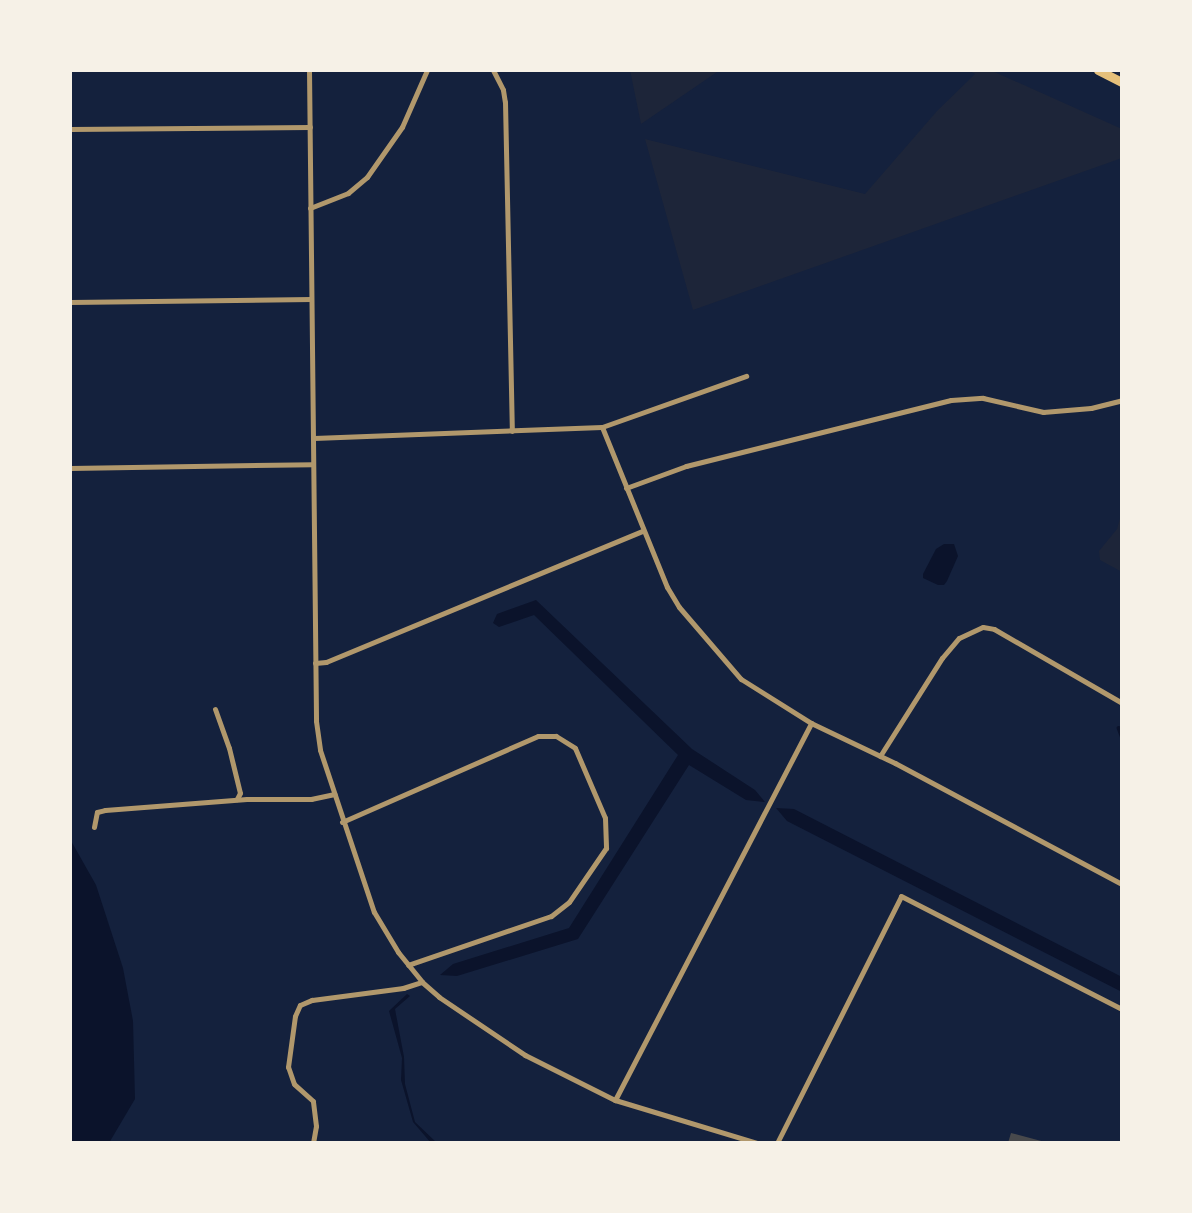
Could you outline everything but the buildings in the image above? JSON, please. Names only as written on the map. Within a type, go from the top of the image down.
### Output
[{"type":"main road","points":[[1098,70],[1122,82]]},
{"type":"street","points":[[309,70],[317,731],[342,822],[374,912],[422,982],[439,997],[525,1055],[615,1100],[757,1143]]},
{"type":"street","points":[[310,208],[348,193],[367,177],[402,128],[427,70]]},
{"type":"street","points":[[493,70],[503,90],[505,102],[512,431]]},
{"type":"street","points":[[70,129],[310,127]]},
{"type":"street","points":[[70,302],[311,299]]},
{"type":"street","points":[[314,438],[603,427],[746,376]]},
{"type":"street","points":[[626,488],[686,466],[951,400],[983,398],[1043,412],[1091,408],[1122,400]]},
{"type":"street","points":[[603,427],[642,531],[679,607],[753,689],[811,723],[880,756],[1122,884]]},
{"type":"street","points":[[70,468],[313,464]]},
{"type":"street","points":[[315,663],[326,662],[642,531]]},
{"type":"street","points":[[880,756],[938,664],[959,638],[971,630],[994,629],[1122,703]]},
{"type":"street","points":[[215,709],[240,793],[237,799]]},
{"type":"street","points":[[615,1100],[811,723]]},
{"type":"street","points":[[342,822],[538,736],[556,736],[575,748],[605,818],[606,848],[569,902],[551,916],[408,965]]},
{"type":"street","points":[[94,827],[97,812],[105,810],[237,799],[311,799],[334,794]]},
{"type":"street","points":[[777,1143],[901,896],[1122,1009]]},
{"type":"street","points":[[313,1143],[316,1126],[313,1101],[294,1084],[288,1066],[295,1016],[300,1005],[312,1000],[403,988],[422,982]]},
{"type":"shaded area","points":[[630,70],[720,70],[641,124]]},
{"type":"shaded area","points":[[968,70],[990,70],[1122,129],[1122,158],[693,310],[645,139],[865,194],[937,111],[975,74]]},
{"type":"shaded area","points":[[1122,511],[1122,572],[1100,560],[1099,551],[1117,529]]},
{"type":"shaded area","points":[[944,544],[954,544],[958,556],[947,581],[944,585],[938,585],[923,578],[923,574],[936,549]]},
{"type":"shaded area","points":[[536,600],[692,749],[755,790],[765,802],[746,800],[689,765],[578,939],[457,976],[440,975],[453,964],[569,928],[678,755],[534,615],[499,627],[493,623],[497,614]]},
{"type":"shaded area","points":[[776,808],[794,809],[1122,977],[1122,992],[787,821]]},
{"type":"shaded area","points":[[70,839],[96,885],[123,968],[133,1021],[135,1099],[109,1143],[70,1143]]},
{"type":"shaded area","points":[[407,994],[410,996],[395,1009],[404,1057],[405,1084],[415,1122],[437,1143],[431,1143],[413,1122],[401,1080],[402,1058],[389,1011]]},
{"type":"waterway","points":[[1119,728],[1122,736]]}]
